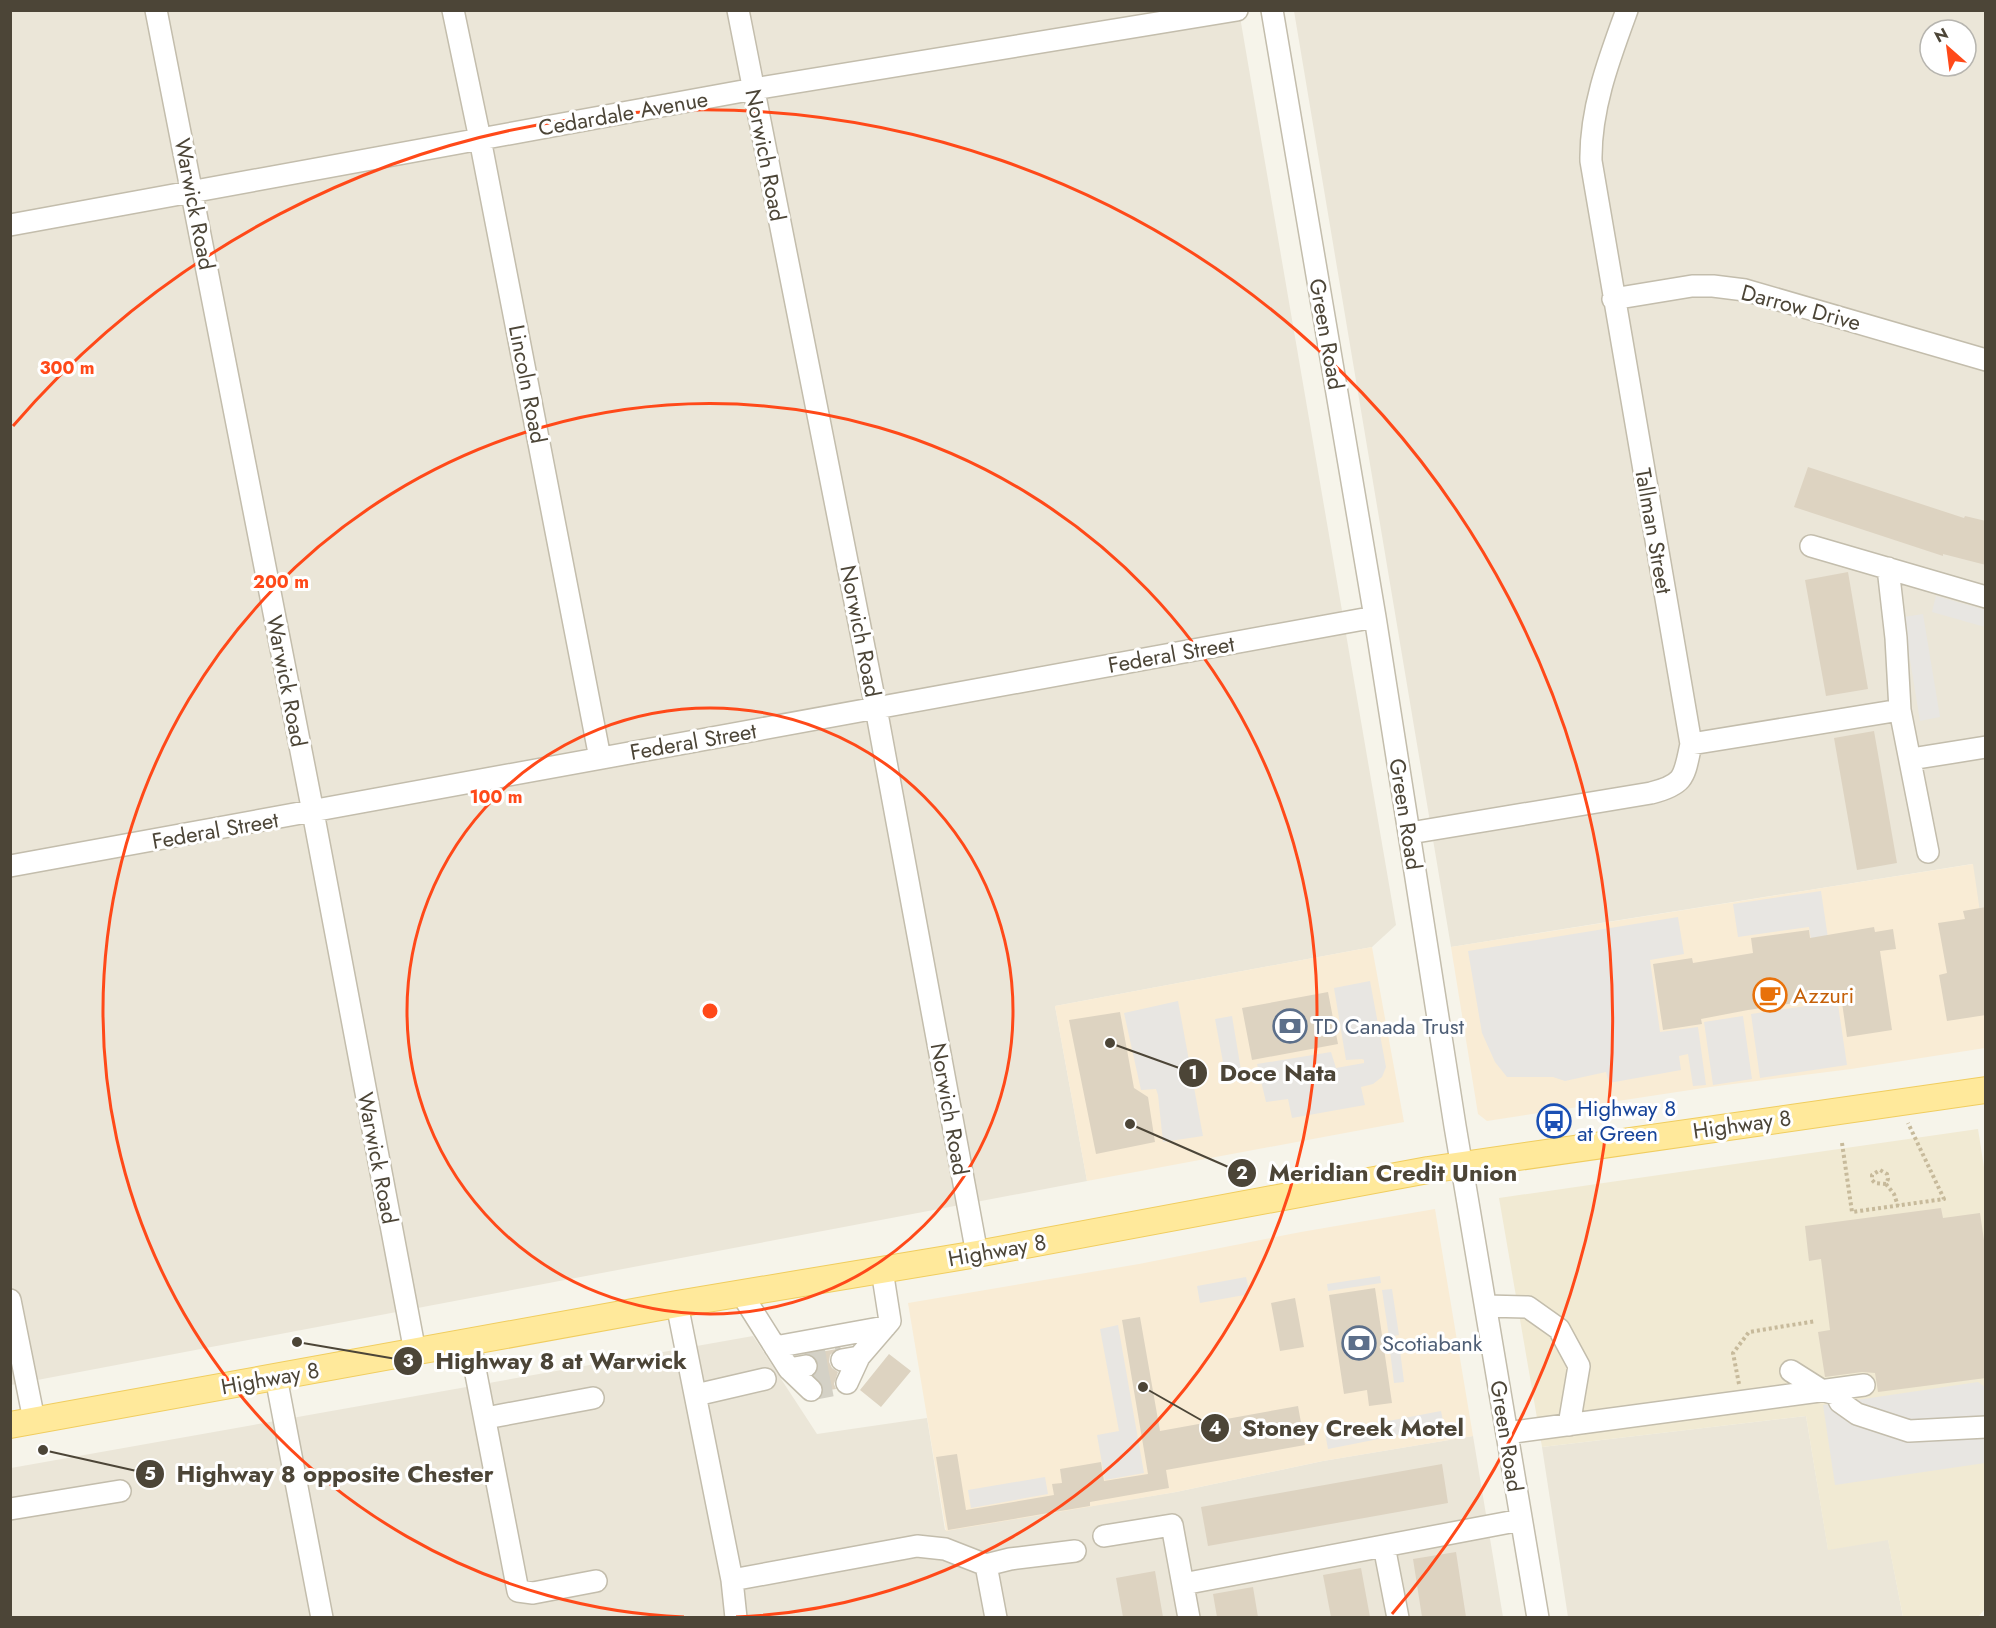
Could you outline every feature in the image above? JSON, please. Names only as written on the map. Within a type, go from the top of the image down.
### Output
[{"type":"main road","name":"Highway 8","points":[[22,1422],[677,1304],[977,1254],[1462,1164],[1986,1090]]},
{"type":"street","name":"Warwick Road","points":[[156,10],[415,1352]]},
{"type":"street","name":"Lincoln Road","points":[[453,10],[600,758]]},
{"type":"street","name":"Norwich Road","points":[[738,10],[876,708],[977,1254]]},
{"type":"street","name":"Cedardale Avenue","points":[[10,225],[754,89],[1237,10]]},
{"type":"street","name":"Green Road","points":[[1272,10],[1375,617],[1462,1164],[1538,1617]]},
{"type":"street","name":"Tallman Street","points":[[1410,833],[1651,794],[1670,788],[1684,774],[1691,744],[1590,161],[1593,119],[1612,51],[1627,10]]},
{"type":"street","name":"Darrow Drive","points":[[1614,299],[1692,286],[1745,290],[1986,360]]},
{"type":"street","points":[[1811,546],[1986,597]]},
{"type":"street","points":[[1888,568],[1896,639],[1900,710],[1928,852]]},
{"type":"street","name":"Federal Street","points":[[10,866],[1375,617]]},
{"type":"street","points":[[1691,744],[1900,710]]},
{"type":"street","points":[[1911,759],[1986,747]]},
{"type":"street","points":[[845,1361],[890,1321],[882,1270]]},
{"type":"street","points":[[741,1293],[775,1347],[804,1368]]},
{"type":"street","points":[[10,1300],[22,1422]]},
{"type":"street","points":[[677,1304],[732,1580],[735,1617]]},
{"type":"street","points":[[1486,1306],[1528,1307],[1559,1329],[1579,1366],[1569,1425]]},
{"type":"street","points":[[775,1347],[885,1327]]},
{"type":"street","points":[[470,1343],[518,1591],[534,1593],[596,1581]]},
{"type":"street","points":[[1791,1371],[1821,1390],[1836,1394],[1840,1402],[1857,1414],[1909,1431],[1986,1427]]},
{"type":"street","points":[[276,1377],[322,1617]]},
{"type":"street","points":[[696,1395],[765,1379]]},
{"type":"street","points":[[1507,1434],[1864,1385]]},
{"type":"street","points":[[486,1418],[593,1398]]},
{"type":"street","points":[[10,1509],[120,1491]]},
{"type":"street","points":[[1183,1584],[1521,1520]]},
{"type":"street","points":[[1104,1536],[1172,1525],[1189,1617]]},
{"type":"street","points":[[732,1580],[917,1546],[945,1549],[986,1565],[1010,1559],[1075,1551]]},
{"type":"street","points":[[1384,1546],[1398,1617]]},
{"type":"street","points":[[986,1565],[996,1617]]},
{"type":"path","points":[[1842,1143],[1852,1212],[1944,1199],[1909,1127],[1902,1102]]},
{"type":"path","points":[[1880,1170],[1884,1171],[1888,1179],[1886,1184],[1875,1184],[1872,1176],[1880,1170]]},
{"type":"path","points":[[1886,1184],[1894,1194],[1898,1206]]},
{"type":"path","points":[[1741,1401],[1733,1353],[1749,1332],[1816,1321]]},
{"type":"shaded area","points":[[11,11],[1239,11],[1396,925],[1372,947],[1055,1006],[1087,1181],[11,1385]]},
{"type":"shaded area","points":[[1294,11],[1985,11],[1985,947],[1972,864],[1451,947]]},
{"type":"shaded area","points":[[1936,596],[1985,610],[1985,627],[1932,612]]},
{"type":"shaded area","points":[[1923,614],[1940,717],[1920,721],[1903,617]]},
{"type":"shaded area","points":[[1973,864],[1985,947],[1985,1048],[1487,1121],[1478,1114],[1451,947]]},
{"type":"shaded area","points":[[1821,891],[1847,1065],[1760,1078],[1751,1014],[1827,1003],[1823,974],[1816,974],[1809,927],[1738,937],[1733,904]]},
{"type":"shaded area","points":[[1678,917],[1684,954],[1650,960],[1660,1032],[1698,1027],[1706,1085],[1693,1086],[1688,1054],[1679,1056],[1681,1070],[1609,1083],[1606,1072],[1565,1081],[1553,1077],[1507,1077],[1495,1062],[1482,1033],[1468,951]]},
{"type":"shaded area","points":[[1372,947],[1404,1122],[1087,1181],[1055,1006]]},
{"type":"shaded area","points":[[1370,981],[1386,1067],[1382,1077],[1373,1084],[1361,1087],[1365,1105],[1292,1118],[1288,1099],[1266,1102],[1257,1064],[1331,1052],[1336,1068],[1364,1063],[1362,1059],[1346,1060],[1334,988]]},
{"type":"shaded area","points":[[1178,1001],[1203,1136],[1163,1142],[1158,1095],[1156,1089],[1141,1090],[1124,1013]]},
{"type":"shaded area","points":[[1232,1016],[1241,1070],[1225,1073],[1215,1019]]},
{"type":"shaded area","points":[[1743,1016],[1752,1079],[1713,1085],[1704,1022]]},
{"type":"shaded area","points":[[1978,1129],[1986,1180],[1985,1609],[1978,1617],[1903,1617],[1888,1540],[1828,1550],[1806,1416],[1542,1447],[1499,1198]]},
{"type":"shaded area","points":[[1435,1209],[1473,1436],[1323,1461],[1176,1492],[946,1531],[908,1303],[1139,1264],[1301,1232]]},
{"type":"shaded area","points":[[1380,1276],[1381,1283],[1328,1291],[1327,1284]]},
{"type":"shaded area","points":[[1246,1277],[1250,1294],[1200,1303],[1197,1286]]},
{"type":"shaded area","points":[[1392,1289],[1399,1335],[1389,1337],[1382,1290]]},
{"type":"shaded area","points":[[1118,1325],[1144,1473],[1105,1480],[1097,1435],[1119,1431],[1100,1329]]},
{"type":"shaded area","points":[[753,1336],[817,1434],[927,1418],[945,1530],[1176,1492],[1323,1461],[1473,1436],[1503,1617],[11,1618],[11,1468]]},
{"type":"shaded area","points":[[1399,1342],[1404,1382],[1394,1383],[1389,1343]]},
{"type":"shaded area","points":[[1978,1382],[1985,1387],[1985,1463],[1835,1485],[1823,1405]]},
{"type":"shaded area","points":[[1441,1411],[1444,1426],[1328,1449],[1325,1433]]},
{"type":"shaded area","points":[[1806,1416],[1828,1549],[1888,1539],[1903,1617],[1568,1617],[1542,1447]]},
{"type":"shaded area","points":[[1045,1477],[1048,1494],[971,1508],[968,1490]]},
{"type":"building","points":[[1808,467],[1964,518],[1965,516],[1986,521],[1986,565],[1943,554],[1943,556],[1794,507]]},
{"type":"building","points":[[1848,572],[1868,689],[1826,696],[1805,580]]},
{"type":"building","points":[[1874,731],[1897,863],[1857,870],[1834,738]]},
{"type":"building","points":[[1986,907],[1986,1015],[1947,1021],[1939,975],[1947,973],[1938,923],[1965,919],[1963,911]]},
{"type":"building","points":[[1874,927],[1875,932],[1893,929],[1896,949],[1880,951],[1892,1030],[1847,1037],[1841,996],[1748,1010],[1701,1019],[1702,1024],[1663,1030],[1653,964],[1692,958],[1693,963],[1753,953],[1751,938],[1809,930],[1810,938]]},
{"type":"building","name":"TD Canada Trust","points":[[1328,992],[1338,1044],[1252,1060],[1242,1008]]},
{"type":"building","points":[[1120,1012],[1134,1088],[1148,1097],[1155,1142],[1096,1154],[1069,1020]]},
{"type":"building","points":[[1941,1208],[1943,1218],[1980,1213],[1986,1254],[1986,1378],[1878,1392],[1875,1373],[1862,1372],[1825,1377],[1818,1332],[1830,1330],[1821,1259],[1809,1261],[1805,1226]]},
{"type":"building","name":"Scotiabank","points":[[1375,1288],[1392,1403],[1369,1406],[1367,1390],[1344,1394],[1329,1295]]},
{"type":"building","points":[[1295,1298],[1304,1347],[1280,1351],[1271,1303]]},
{"type":"building","points":[[1140,1317],[1160,1431],[1298,1406],[1305,1445],[1166,1470],[1169,1488],[1090,1502],[1090,1506],[948,1530],[936,1457],[957,1454],[966,1510],[1054,1495],[1052,1484],[1062,1483],[1060,1469],[1101,1462],[1104,1481],[1148,1474],[1122,1320]]},
{"type":"building","points":[[837,1349],[830,1355],[829,1362],[838,1372],[834,1384],[836,1389],[823,1391],[823,1386],[814,1376],[818,1370],[818,1363],[815,1357],[809,1354]]},
{"type":"building","points":[[889,1354],[911,1371],[881,1407],[860,1390]]},
{"type":"building","points":[[1442,1464],[1448,1503],[1208,1546],[1201,1507]]},
{"type":"building","points":[[1456,1552],[1466,1617],[1422,1617],[1413,1559]]},
{"type":"building","points":[[1361,1568],[1370,1617],[1331,1617],[1323,1575]]},
{"type":"building","points":[[1155,1571],[1163,1617],[1123,1617],[1116,1578]]},
{"type":"building","points":[[1253,1587],[1258,1617],[1217,1617],[1213,1594]]},
{"type":"tunnel","points":[[805,1357],[841,1351]]},
{"type":"tunnel","points":[[808,1375],[844,1369]]},
{"type":"tunnel","points":[[811,1390],[847,1383]]},
{"type":"place","name":"Azzuri","points":[[1770,995]]},
{"type":"place","name":"TD Canada Trust","points":[[1290,1026]]},
{"type":"place","name":"Doce Nata","points":[[1110,1043]]},
{"type":"place","name":"Highway 8 at Green","points":[[1554,1121]]},
{"type":"place","name":"Meridian Credit Union","points":[[1130,1124]]},
{"type":"place","name":"Highway 8 at Warwick","points":[[297,1342]]},
{"type":"place","name":"Scotiabank","points":[[1359,1343]]},
{"type":"place","name":"Stoney Creek Motel","points":[[1143,1387]]},
{"type":"place","name":"Highway 8 opposite Chester","points":[[43,1450]]}]
